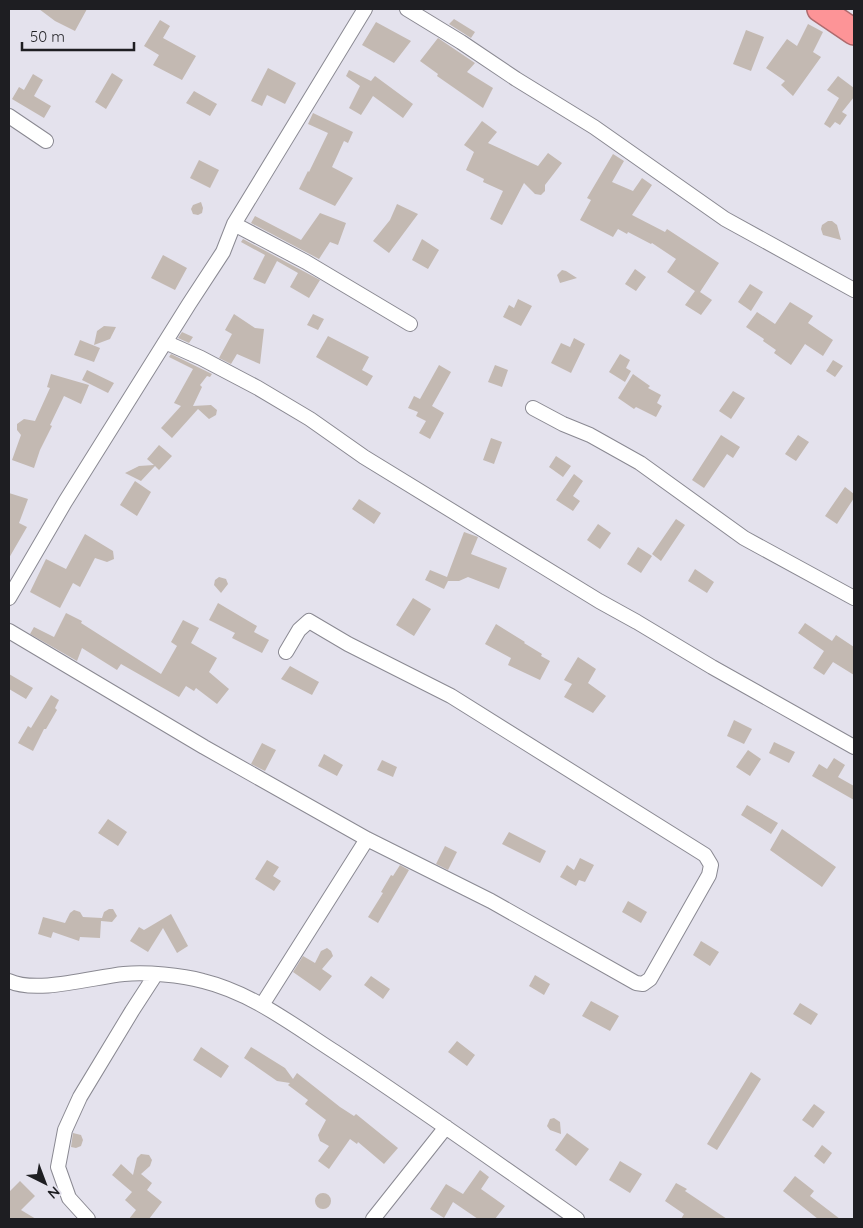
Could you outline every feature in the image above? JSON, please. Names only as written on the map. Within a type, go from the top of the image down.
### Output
[{"type":"highway","points":[[820,9],[854,32]]},
{"type":"street","points":[[9,598],[65,502],[223,252],[234,224],[365,9]]},
{"type":"street","points":[[407,9],[594,127],[725,219],[854,290]]},
{"type":"street","points":[[9,116],[46,141]]},
{"type":"street","points":[[234,224],[306,262],[410,324]]},
{"type":"street","points":[[166,342],[258,388],[310,419],[364,457],[599,601],[712,667],[854,746]]},
{"type":"street","points":[[533,408],[563,424],[590,435],[640,463],[744,538],[854,598]]},
{"type":"street","points":[[9,631],[204,747],[366,839],[491,901],[636,983],[643,984],[650,979],[709,874],[711,865],[705,855],[451,696],[348,644],[309,621],[299,630],[286,652]]},
{"type":"street","points":[[262,1005],[366,839]]},
{"type":"street","points":[[9,981],[29,986],[126,974],[156,974],[198,979],[217,984],[262,1005],[381,1082],[578,1219]]},
{"type":"street","points":[[88,1219],[69,1198],[58,1167],[65,1130],[80,1097],[156,974]]},
{"type":"street","points":[[373,1219],[446,1127]]},
{"type":"building","points":[[39,9],[87,9],[75,31],[55,21]]},
{"type":"building","points":[[454,19],[475,32],[471,38],[449,24]]},
{"type":"building","points":[[160,20],[170,26],[163,38],[196,56],[182,80],[153,65],[159,55],[144,46]]},
{"type":"building","points":[[376,22],[411,41],[394,63],[362,45]]},
{"type":"building","points":[[808,24],[823,32],[813,52],[821,57],[793,96],[781,85],[785,81],[766,68],[787,39],[797,46]]},
{"type":"building","points":[[746,30],[764,37],[751,71],[733,64]]},
{"type":"building","points":[[438,38],[475,63],[467,72],[493,88],[483,108],[437,76],[438,74],[420,61]]},
{"type":"building","points":[[268,68],[296,83],[285,104],[267,95],[262,106],[251,101]]},
{"type":"building","points":[[349,70],[371,81],[375,76],[413,104],[403,118],[373,96],[361,115],[349,108],[360,86],[346,76]]},
{"type":"building","points":[[112,73],[123,80],[106,109],[95,102]]},
{"type":"building","points":[[33,74],[43,80],[34,96],[51,106],[44,118],[12,99],[19,87],[24,90]]},
{"type":"building","points":[[838,76],[854,88],[854,97],[842,112],[847,115],[840,125],[835,122],[830,128],[824,124],[839,98],[827,90]]},
{"type":"building","points":[[194,91],[217,104],[210,116],[186,103]]},
{"type":"building","points":[[313,113],[353,132],[348,143],[344,141],[332,167],[353,178],[335,206],[299,189],[328,133],[308,124]]},
{"type":"building","points":[[482,121],[497,132],[488,143],[538,166],[548,153],[562,163],[545,185],[545,191],[541,195],[535,194],[524,183],[502,225],[490,219],[503,191],[483,182],[484,179],[466,170],[474,152],[464,145]]},
{"type":"building","points":[[613,154],[624,161],[612,182],[633,191],[642,178],[652,185],[632,215],[665,232],[667,229],[719,263],[700,292],[712,300],[701,315],[685,305],[695,291],[667,272],[676,259],[652,243],[628,232],[627,234],[618,229],[613,237],[580,220],[591,200],[587,198]]},
{"type":"building","points":[[199,160],[219,170],[210,188],[190,178]]},
{"type":"building","points":[[201,202],[202,213],[198,215],[193,214],[191,209],[193,205]]},
{"type":"building","points":[[397,204],[418,214],[389,253],[373,241],[390,220]]},
{"type":"building","points":[[320,213],[346,223],[338,245],[330,242],[319,259],[251,223],[255,216],[301,240]]},
{"type":"building","points":[[832,221],[837,225],[841,240],[823,235],[822,225]]},
{"type":"building","points":[[243,239],[320,280],[309,298],[290,287],[298,273],[277,261],[265,284],[253,279],[265,255],[241,242]]},
{"type":"building","points":[[422,239],[439,250],[428,269],[412,260]]},
{"type":"building","points":[[163,255],[187,268],[175,290],[151,278]]},
{"type":"building","points":[[635,269],[646,277],[636,291],[625,284]]},
{"type":"building","points":[[562,270],[577,278],[560,283],[557,275]]},
{"type":"building","points":[[750,284],[763,292],[751,311],[738,302]]},
{"type":"building","points":[[518,299],[532,306],[521,326],[503,317],[509,305],[514,308]]},
{"type":"building","points":[[790,302],[813,316],[808,323],[833,340],[823,356],[805,344],[791,365],[774,353],[776,350],[763,341],[764,339],[746,327],[757,312],[775,324]]},
{"type":"building","points":[[234,314],[255,328],[264,329],[260,364],[237,354],[231,364],[219,358],[232,334],[225,330]]},
{"type":"building","points":[[313,314],[324,319],[318,330],[307,325]]},
{"type":"building","points":[[104,326],[116,327],[110,339],[94,345],[97,331]]},
{"type":"building","points":[[182,332],[193,337],[189,343],[178,338]]},
{"type":"building","points":[[328,336],[369,357],[362,370],[373,376],[367,386],[316,357]]},
{"type":"building","points":[[574,338],[585,344],[571,373],[551,363],[561,343],[570,347]]},
{"type":"building","points":[[80,340],[100,348],[94,362],[74,355]]},
{"type":"building","points":[[171,354],[212,374],[210,377],[207,376],[200,385],[202,387],[193,406],[211,405],[217,410],[216,415],[209,419],[198,409],[172,438],[161,428],[181,406],[174,403],[193,369],[169,357]]},
{"type":"building","points":[[620,354],[630,360],[626,368],[631,371],[625,382],[609,372]]},
{"type":"building","points":[[833,360],[843,366],[835,377],[826,371]]},
{"type":"building","points":[[439,365],[451,372],[432,406],[444,413],[430,439],[419,433],[426,421],[416,416],[418,412],[408,408],[414,396],[420,399]]},
{"type":"building","points":[[495,365],[508,370],[502,387],[488,382]]},
{"type":"building","points":[[87,370],[114,383],[108,393],[82,380]]},
{"type":"building","points":[[51,374],[89,385],[81,404],[64,396],[50,425],[52,426],[40,450],[34,468],[12,460],[21,435],[17,430],[17,424],[24,419],[35,421],[50,388],[47,387]]},
{"type":"building","points":[[633,374],[650,386],[648,388],[661,395],[657,403],[662,406],[656,417],[636,407],[634,409],[618,398]]},
{"type":"building","points":[[733,391],[745,398],[731,419],[719,411]]},
{"type":"building","points":[[721,435],[740,447],[733,458],[727,454],[704,488],[692,480]]},
{"type":"building","points":[[798,435],[809,442],[796,461],[785,454]]},
{"type":"building","points":[[491,438],[502,442],[494,464],[483,460]]},
{"type":"building","points":[[159,445],[172,456],[159,470],[155,466],[141,481],[125,473],[139,466],[154,465],[147,459]]},
{"type":"building","points":[[556,456],[571,466],[563,477],[549,467]]},
{"type":"building","points":[[574,474],[583,481],[573,496],[580,501],[573,511],[556,500]]},
{"type":"building","points":[[135,481],[151,492],[137,516],[120,505]]},
{"type":"building","points":[[845,487],[854,494],[854,498],[837,524],[825,516]]},
{"type":"building","points":[[9,493],[28,499],[19,523],[27,527],[9,558]]},
{"type":"building","points":[[359,499],[381,513],[374,524],[352,509]]},
{"type":"building","points":[[676,519],[685,525],[661,561],[652,554]]},
{"type":"building","points":[[598,524],[611,533],[600,549],[587,540]]},
{"type":"building","points":[[464,532],[478,537],[471,554],[507,568],[499,589],[468,577],[459,581],[448,581],[444,589],[425,580],[430,570],[447,577]]},
{"type":"building","points":[[85,534],[113,551],[114,559],[107,562],[95,558],[80,587],[73,583],[60,608],[30,592],[46,559],[66,569]]},
{"type":"building","points":[[638,547],[652,556],[641,573],[627,564]]},
{"type":"building","points":[[695,569],[714,582],[707,593],[688,581]]},
{"type":"building","points":[[219,577],[226,579],[228,584],[221,593],[214,585],[215,580]]},
{"type":"building","points":[[413,598],[431,609],[414,636],[396,625]]},
{"type":"building","points":[[218,603],[257,626],[254,632],[269,640],[262,653],[232,638],[235,633],[209,620]]},
{"type":"building","points":[[66,613],[82,621],[81,623],[161,674],[177,646],[171,642],[183,620],[199,628],[191,643],[217,658],[209,672],[229,689],[217,704],[196,688],[194,691],[186,686],[179,697],[121,664],[117,670],[82,648],[77,661],[30,634],[34,627],[54,637]]},
{"type":"building","points":[[805,623],[832,641],[836,635],[854,647],[854,675],[833,662],[824,675],[813,668],[824,651],[798,633]]},
{"type":"building","points":[[496,624],[525,642],[550,661],[540,680],[508,665],[511,658],[485,644]]},
{"type":"building","points":[[578,657],[596,669],[588,683],[606,696],[593,713],[564,697],[572,684],[564,680]]},
{"type":"building","points":[[290,666],[319,682],[312,695],[281,679]]},
{"type":"building","points":[[9,674],[33,688],[26,699],[9,689]]},
{"type":"building","points":[[51,695],[59,700],[55,708],[57,710],[46,729],[44,729],[33,751],[18,743],[28,726],[31,728]]},
{"type":"building","points":[[734,720],[752,729],[744,744],[727,736]]},
{"type":"building","points":[[774,742],[795,752],[789,763],[769,753]]},
{"type":"building","points":[[262,743],[276,750],[265,771],[251,764]]},
{"type":"building","points":[[748,750],[761,759],[750,776],[736,767]]},
{"type":"building","points":[[324,754],[343,765],[337,776],[318,766]]},
{"type":"building","points":[[834,758],[845,765],[838,777],[854,786],[854,800],[812,776],[819,764],[827,769]]},
{"type":"building","points":[[382,760],[397,767],[393,777],[377,770]]},
{"type":"building","points":[[747,805],[778,823],[771,834],[741,815]]},
{"type":"building","points":[[108,819],[127,832],[118,846],[98,833]]},
{"type":"building","points":[[782,829],[836,867],[822,887],[770,850]]},
{"type":"building","points":[[509,832],[546,851],[540,863],[502,844]]},
{"type":"building","points":[[445,846],[457,852],[448,870],[436,864]]},
{"type":"building","points":[[580,858],[594,865],[585,882],[579,880],[576,886],[560,877],[567,865],[574,870]]},
{"type":"building","points":[[267,860],[279,867],[273,876],[281,881],[274,891],[255,879]]},
{"type":"building","points":[[400,865],[409,870],[378,923],[368,917],[383,893],[381,892],[391,875],[393,876]]},
{"type":"building","points":[[628,901],[647,912],[641,923],[622,912]]},
{"type":"building","points":[[113,909],[117,916],[112,922],[101,921],[100,938],[80,937],[79,941],[53,932],[51,938],[38,934],[43,917],[65,923],[70,913],[74,910],[80,912],[83,917],[102,918],[104,912]]},
{"type":"building","points":[[171,914],[188,946],[177,953],[163,928],[148,952],[130,941],[139,927],[144,930]]},
{"type":"building","points":[[701,941],[719,952],[710,966],[693,955]]},
{"type":"building","points":[[327,948],[333,956],[322,969],[332,976],[320,991],[293,972],[303,956],[315,963],[321,951]]},
{"type":"building","points":[[535,975],[550,984],[544,995],[529,986]]},
{"type":"building","points":[[371,976],[390,989],[383,999],[364,985]]},
{"type":"building","points":[[591,1001],[619,1016],[610,1031],[582,1016]]},
{"type":"building","points":[[800,1003],[818,1014],[811,1025],[793,1014]]},
{"type":"building","points":[[457,1041],[475,1055],[467,1066],[448,1052]]},
{"type":"building","points":[[201,1047],[229,1066],[221,1078],[193,1060]]},
{"type":"building","points":[[251,1047],[285,1068],[293,1079],[297,1073],[340,1107],[354,1116],[356,1114],[398,1148],[384,1164],[358,1142],[357,1144],[350,1139],[329,1169],[318,1161],[329,1146],[320,1141],[318,1135],[326,1120],[305,1104],[308,1100],[288,1085],[290,1083],[277,1081],[244,1058]]},
{"type":"building","points":[[751,1072],[761,1079],[717,1150],[707,1144]]},
{"type":"building","points":[[814,1104],[825,1112],[813,1128],[802,1120]]},
{"type":"building","points":[[554,1118],[560,1122],[561,1134],[550,1130],[547,1126],[550,1119]]},
{"type":"building","points":[[73,1133],[81,1135],[83,1140],[81,1146],[76,1148],[71,1147]]},
{"type":"building","points":[[567,1133],[589,1149],[576,1166],[555,1150]]},
{"type":"building","points":[[822,1145],[832,1153],[824,1164],[814,1156]]},
{"type":"building","points":[[141,1154],[149,1155],[152,1160],[150,1166],[141,1174],[152,1183],[147,1190],[162,1202],[149,1219],[129,1219],[136,1210],[125,1200],[132,1192],[112,1175],[121,1164],[133,1175],[137,1158]]},
{"type":"building","points":[[620,1161],[642,1174],[630,1193],[609,1180]]},
{"type":"building","points":[[480,1170],[489,1177],[481,1189],[505,1206],[495,1219],[478,1219],[453,1202],[444,1218],[430,1209],[446,1184],[463,1194]]},
{"type":"building","points":[[795,1176],[814,1191],[810,1196],[840,1219],[818,1219],[783,1191]]},
{"type":"building","points":[[20,1181],[35,1196],[21,1210],[36,1219],[9,1219],[9,1192]]},
{"type":"building","points":[[676,1183],[727,1219],[681,1219],[684,1214],[665,1201]]},
{"type":"building","points":[[323,1193],[331,1201],[323,1209],[315,1201]]}]
